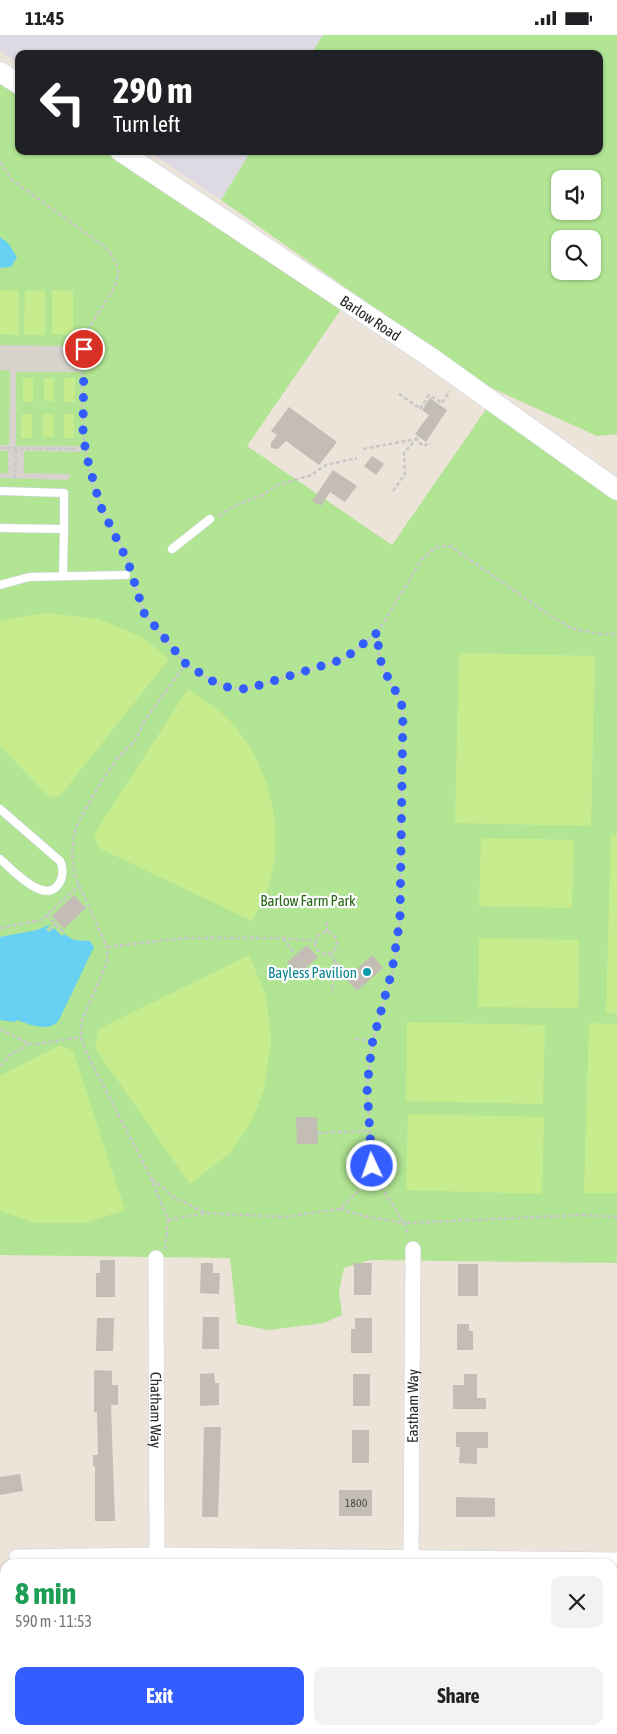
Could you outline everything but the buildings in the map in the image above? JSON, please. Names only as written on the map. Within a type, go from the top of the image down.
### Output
[{"type":"street","points":[[0,71],[15,81]]},
{"type":"street","name":"Barlow Road","points":[[126,155],[459,377],[617,490]]},
{"type":"street","name":"Eastham Way","points":[[411,1559],[413,1249]]},
{"type":"street","name":"Chatham Way","points":[[156,1259],[157,1559]]},
{"type":"street","points":[[17,1557],[157,1559]]},
{"type":"lane","points":[[0,491],[64,493],[63,575]]},
{"type":"lane","points":[[172,549],[210,519]]},
{"type":"lane","points":[[0,527],[64,529]]},
{"type":"lane","points":[[0,585],[29,577],[129,572]]},
{"type":"lane","points":[[0,809],[60,861],[62,873],[60,881],[51,889],[43,891],[35,889],[0,859]]},
{"type":"path","points":[[0,162],[13,181],[104,246],[116,264],[118,276],[89,330],[84,349],[83,431],[86,454],[100,505],[129,572],[144,613],[186,664],[214,682],[230,688],[247,689],[344,659],[378,632],[422,559],[436,547],[450,546],[571,628],[600,634],[617,634]]},
{"type":"path","points":[[399,395],[421,409],[429,395],[442,404],[459,377]]},
{"type":"path","points":[[417,437],[423,446],[431,443]]},
{"type":"path","points":[[363,449],[417,437]]},
{"type":"path","points":[[393,491],[405,474],[404,453],[417,437]]},
{"type":"path","points":[[0,448],[78,449]]},
{"type":"path","points":[[15,479],[16,448]]},
{"type":"path","points":[[210,519],[238,504],[263,495],[275,486],[311,475],[326,465],[357,458]]},
{"type":"path","points":[[378,632],[378,652],[383,669],[400,697],[403,720],[400,919],[392,971],[373,1041],[367,1087],[372,1166],[382,1188],[404,1223]]},
{"type":"path","points":[[156,1259],[165,1251],[168,1220],[151,1178],[86,1052],[81,1037],[82,1021],[107,963],[107,947],[75,876],[72,853],[78,823],[101,782],[119,756],[135,741],[145,720],[186,664]]},
{"type":"path","points":[[0,928],[41,920],[80,887]]},
{"type":"path","points":[[47,915],[64,933]]},
{"type":"path","points":[[326,932],[327,919]]},
{"type":"path","points":[[50,930],[56,924]]},
{"type":"path","points":[[326,932],[333,934],[337,940],[336,947],[330,953],[321,953],[316,948],[315,941],[319,934],[326,932]]},
{"type":"path","points":[[107,947],[185,938],[283,938],[315,941]]},
{"type":"path","points":[[283,938],[294,953]]},
{"type":"path","points":[[312,951],[316,948]]},
{"type":"path","points":[[330,953],[336,962],[350,975]]},
{"type":"path","points":[[332,993],[336,962]]},
{"type":"path","points":[[0,1029],[28,1043],[37,1044],[81,1037]]},
{"type":"path","points":[[355,1039],[373,1041]]},
{"type":"path","points":[[0,1066],[10,1055],[28,1043]]},
{"type":"path","points":[[318,1133],[370,1131]]},
{"type":"path","points":[[340,1209],[361,1188],[372,1166]]},
{"type":"path","points":[[151,1178],[175,1198],[206,1213]]},
{"type":"path","points":[[168,1220],[206,1213],[284,1217],[340,1209],[368,1217],[404,1223],[582,1215],[617,1217]]},
{"type":"shaded area","points":[[0,35],[323,35],[314,50],[15,50],[15,61],[0,51]]},
{"type":"shaded area","points":[[154,155],[249,155],[221,200]]},
{"type":"shaded area","points":[[80,342],[81,372],[16,372],[16,446],[80,446],[82,452],[24,451],[24,473],[71,474],[68,480],[0,478],[0,473],[8,473],[8,451],[0,451],[0,445],[9,445],[10,371],[0,370],[0,345],[74,346]]},
{"type":"green space","points":[[323,35],[617,35],[617,434],[597,436],[483,384],[221,200],[249,155],[603,155],[603,50],[314,50]]},
{"type":"green space","name":"Barlow Farm Park","points":[[0,77],[15,86],[15,155],[118,155],[344,305],[247,446],[392,545],[489,405],[617,495],[617,1263],[370,1260],[344,1268],[339,1292],[342,1315],[324,1323],[269,1330],[237,1324],[230,1258],[0,1255]]},
{"type":"green space","points":[[0,290],[19,291],[19,335],[0,334]]},
{"type":"green space","points":[[52,290],[73,291],[73,335],[52,334]]},
{"type":"green space","points":[[25,291],[45,291],[45,335],[24,335]]},
{"type":"green space","points":[[23,378],[33,378],[33,402],[23,402]]},
{"type":"green space","points":[[44,378],[54,378],[54,401],[44,401]]},
{"type":"green space","points":[[64,378],[75,378],[75,402],[64,402]]},
{"type":"green space","points":[[22,414],[32,414],[32,438],[21,438]]},
{"type":"green space","points":[[43,414],[54,414],[54,437],[43,437]]},
{"type":"green space","points":[[64,414],[74,414],[74,438],[64,438]]},
{"type":"green space","points":[[47,613],[99,619],[142,637],[169,659],[60,796],[49,797],[0,746],[0,622]]},
{"type":"green space","points":[[459,653],[595,656],[591,826],[455,823]]},
{"type":"green space","points":[[188,689],[221,712],[240,733],[253,753],[263,774],[270,797],[275,821],[273,868],[267,890],[252,921],[99,848],[94,834]]},
{"type":"green space","points":[[611,835],[617,835],[617,1013],[606,1013]]},
{"type":"green space","points":[[481,838],[574,840],[572,908],[479,906]]},
{"type":"green space","points":[[479,938],[579,940],[578,1008],[478,1007]]},
{"type":"green space","points":[[249,955],[266,996],[271,1041],[264,1090],[251,1122],[231,1152],[190,1184],[95,1048],[99,1029]]},
{"type":"green space","points":[[407,1022],[545,1025],[543,1104],[406,1101]]},
{"type":"green space","points":[[589,1023],[617,1024],[617,1193],[584,1193]]},
{"type":"green space","points":[[60,1045],[73,1051],[125,1210],[85,1223],[35,1223],[0,1211],[0,1076]]},
{"type":"green space","points":[[408,1114],[544,1117],[542,1194],[406,1190]]},
{"type":"water","points":[[0,237],[8,243],[17,257],[11,267],[0,268]]},
{"type":"water","points":[[51,924],[46,929],[49,932],[54,928],[62,936],[64,934],[74,940],[90,941],[94,947],[59,1020],[50,1026],[39,1027],[18,1020],[15,1022],[0,1020],[0,937],[37,930]]},
{"type":"place","name":"Bayless Pavilion","points":[[367,972]]},
{"type":"route","points":[[84,349],[83,431],[86,454],[100,505],[108,524],[123,549],[144,613],[186,664],[214,682],[230,688],[247,689],[276,681],[305,669],[344,659],[378,632],[378,652],[383,669],[400,697],[403,710],[400,919],[392,971],[372,1044],[367,1087],[372,1166]]}]
